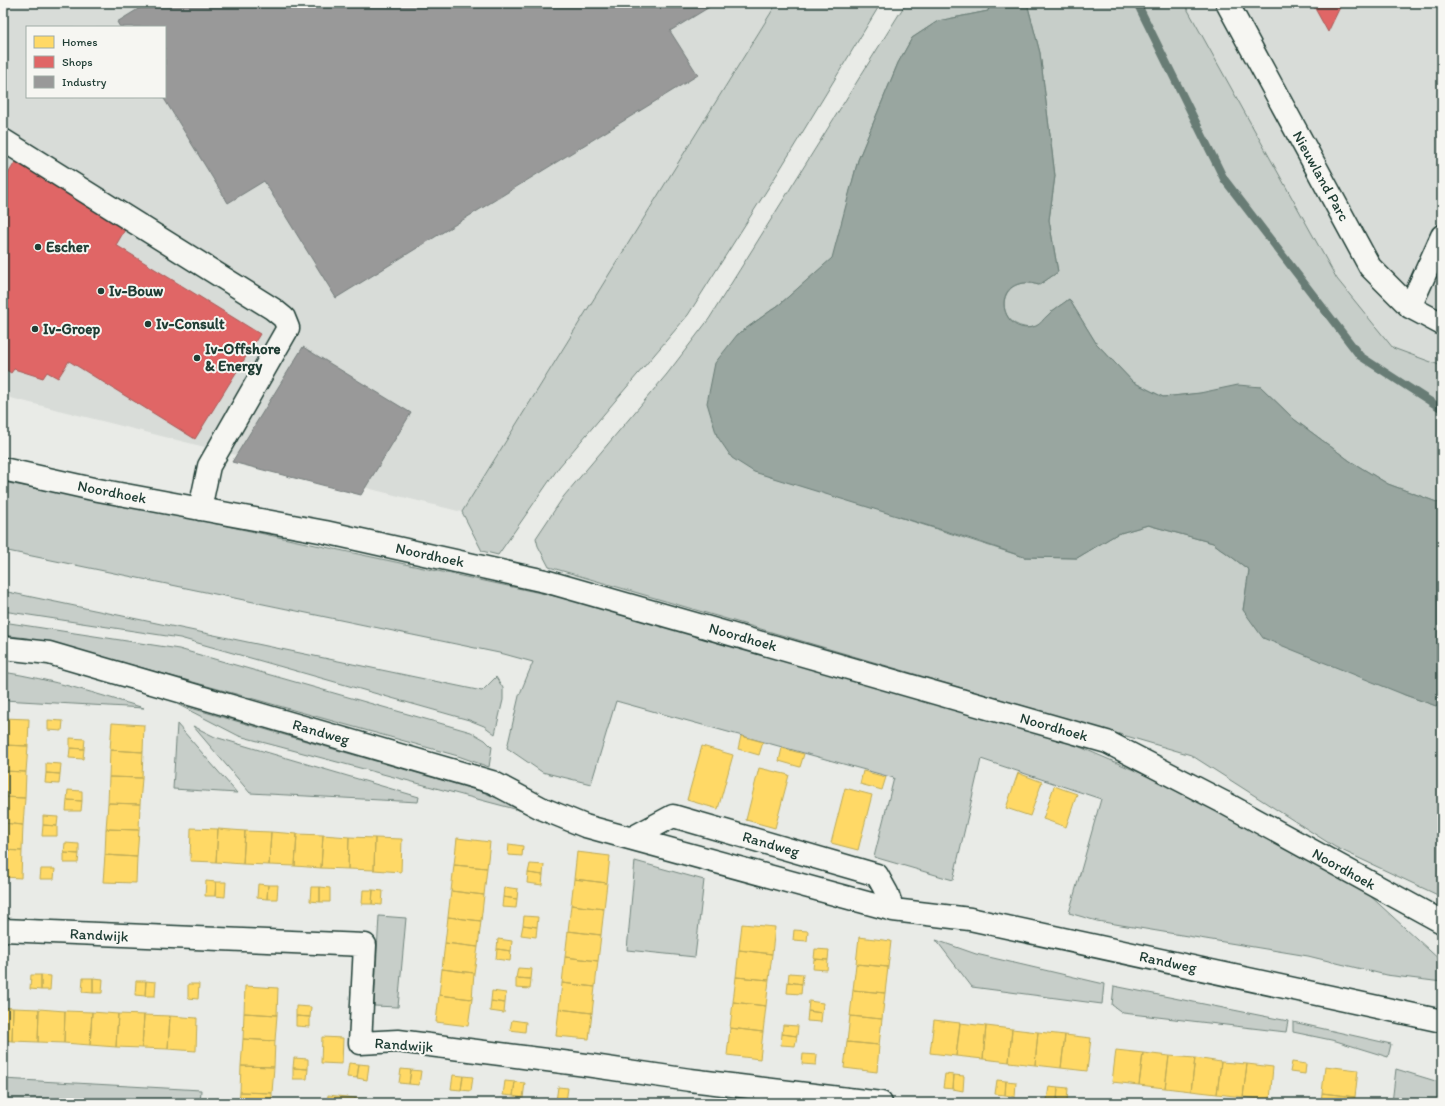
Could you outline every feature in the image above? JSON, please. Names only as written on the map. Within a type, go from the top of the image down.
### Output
[{"type":"street","name":"Nieuwland Parc","points":[[1227,3],[1370,267],[1410,307],[1442,324]]},
{"type":"street","points":[[3,140],[273,309],[284,318],[288,328],[210,466],[200,509]]},
{"type":"street","points":[[1410,307],[1442,236]]},
{"type":"street","name":"Noordhoek","points":[[3,469],[93,489],[325,532],[545,580],[1107,742],[1224,802],[1442,922]]},
{"type":"street","name":"Randweg","points":[[3,648],[48,653],[492,782],[541,808],[585,826],[893,910],[970,919],[1442,1021]]},
{"type":"street","name":"Randweg","points":[[632,838],[673,816],[877,875],[893,910]]},
{"type":"street","name":"Randwijk","points":[[3,930],[365,945],[360,1043],[398,1041],[698,1081],[881,1103]]},
{"type":"shaded area","points":[[3,3],[777,3],[462,512],[3,396]]},
{"type":"shaded area","points":[[777,3],[881,3],[779,171],[688,315],[559,467],[498,555],[482,551],[462,512]]},
{"type":"shaded area","points":[[906,3],[990,3],[988,11],[938,21],[912,38],[898,63],[858,160],[833,258],[780,304],[737,335],[899,517],[1024,557],[1077,558],[1117,534],[1148,525],[1213,543],[1249,570],[1243,610],[1405,695],[1442,708],[1442,897],[1335,847],[1191,755],[549,567],[538,546],[536,538],[564,496],[667,374],[709,319]]},
{"type":"shaded area","points":[[990,3],[1027,3],[1040,53],[1055,176],[1049,220],[1058,272],[1039,285],[1026,283],[1013,286],[1007,293],[1004,301],[1005,310],[1009,318],[1015,325],[1025,328],[1036,326],[1052,311],[1069,299],[1096,343],[1133,382],[1163,397],[1200,393],[1238,385],[1261,387],[1295,420],[1350,461],[1388,484],[1442,504],[1442,708],[1405,695],[1263,638],[1243,610],[1249,570],[1213,543],[1148,525],[1117,534],[1077,558],[1024,557],[968,538],[754,472],[732,458],[717,436],[707,403],[715,363],[737,335],[780,304],[832,258],[858,160],[898,63],[912,38],[938,21],[988,11]]},
{"type":"shaded area","points":[[1027,3],[1184,3],[1337,279],[1393,348],[1442,366],[1442,504],[1388,484],[1350,461],[1295,420],[1261,387],[1163,397],[1133,382],[1096,343],[1069,299],[1052,311],[1040,324],[1035,327],[1029,328],[1015,324],[1009,318],[1005,311],[1004,304],[1005,296],[1009,290],[1015,285],[1024,283],[1039,285],[1058,272],[1049,220],[1055,176],[1040,53]]},
{"type":"shaded area","points":[[1180,3],[1442,3],[1442,373],[1387,357],[1332,287]]},
{"type":"shaded area","points":[[3,482],[208,522],[667,620],[1005,715],[1185,792],[1367,893],[1442,962],[1442,982],[1386,975],[1308,956],[1097,921],[1069,913],[1101,799],[981,759],[953,880],[874,857],[894,778],[616,701],[591,784],[542,772],[507,748],[519,696],[533,662],[504,654],[3,550]]},
{"type":"shaded area","points":[[3,591],[482,691],[496,677],[503,688],[503,700],[495,734],[484,726],[469,720],[180,638],[3,611]]},
{"type":"shaded area","points":[[3,622],[179,649],[471,732],[485,740],[492,747],[489,767],[458,756],[132,665],[27,638],[3,635]]},
{"type":"shaded area","points":[[3,672],[56,683],[144,708],[3,700]]},
{"type":"shaded area","points":[[177,704],[483,792],[530,813],[239,736]]},
{"type":"shaded area","points":[[177,724],[237,793],[173,789]]},
{"type":"shaded area","points":[[193,726],[215,737],[419,797],[418,802],[250,793]]},
{"type":"shaded area","points":[[635,861],[704,880],[695,957],[627,950]]},
{"type":"shaded area","points":[[379,916],[406,918],[398,1007],[374,1006]]},
{"type":"shaded area","points":[[936,940],[976,954],[1104,984],[1102,1004],[972,987]]},
{"type":"shaded area","points":[[1114,986],[1288,1021],[1286,1032],[1123,1013],[1112,1005]]},
{"type":"shaded area","points":[[1293,1022],[1391,1044],[1388,1057],[1336,1041],[1293,1032]]},
{"type":"shaded area","points":[[1396,1069],[1442,1083],[1442,1103],[1392,1103]]},
{"type":"shaded area","points":[[3,1079],[201,1090],[200,1103],[3,1103]]},
{"type":"building: Homes","points":[[3,718],[29,719],[28,746],[3,745]]},
{"type":"building: Homes","points":[[48,720],[63,721],[62,731],[48,730]]},
{"type":"building: Homes","points":[[112,723],[144,725],[143,752],[110,750]]},
{"type":"building: Homes","points":[[741,736],[763,742],[759,755],[738,749]]},
{"type":"building: Homes","points":[[70,738],[85,739],[84,749],[70,748]]},
{"type":"building: Homes","points":[[3,745],[28,746],[26,772],[3,771]]},
{"type":"building: Homes","points":[[702,746],[733,755],[718,809],[687,800]]},
{"type":"building: Homes","points":[[70,748],[84,749],[83,759],[69,758]]},
{"type":"building: Homes","points":[[782,748],[804,754],[800,767],[779,761]]},
{"type":"building: Homes","points":[[110,750],[143,752],[142,778],[109,777]]},
{"type":"building: Homes","points":[[46,763],[61,764],[60,774],[46,773]]},
{"type":"building: Homes","points":[[759,768],[789,775],[775,828],[746,820]]},
{"type":"building: Homes","points":[[3,771],[26,772],[25,798],[3,797]]},
{"type":"building: Homes","points":[[863,771],[886,777],[882,790],[860,784]]},
{"type":"building: Homes","points":[[46,773],[60,774],[59,784],[45,783]]},
{"type":"building: Homes","points":[[1018,773],[1042,782],[1030,816],[1006,808]]},
{"type":"building: Homes","points":[[109,777],[142,778],[140,804],[108,803]]},
{"type":"building: Homes","points":[[1054,786],[1077,794],[1066,827],[1043,819]]},
{"type":"building: Homes","points":[[845,788],[872,795],[858,850],[831,843]]},
{"type":"building: Homes","points":[[68,790],[82,791],[82,801],[67,800]]},
{"type":"building: Homes","points":[[3,797],[25,798],[23,825],[3,823]]},
{"type":"building: Homes","points":[[67,800],[82,801],[81,811],[66,811]]},
{"type":"building: Homes","points":[[108,803],[140,804],[139,830],[106,829]]},
{"type":"building: Homes","points":[[43,816],[58,817],[57,826],[43,825]]},
{"type":"building: Homes","points":[[3,823],[23,825],[22,851],[3,850]]},
{"type":"building: Homes","points":[[43,825],[57,826],[57,836],[42,836]]},
{"type":"building: Homes","points":[[191,828],[218,829],[216,862],[190,861]]},
{"type":"building: Homes","points":[[106,829],[139,830],[137,857],[105,855]]},
{"type":"building: Homes","points":[[218,829],[245,831],[243,864],[216,862]]},
{"type":"building: Homes","points":[[245,831],[271,832],[269,865],[243,864]]},
{"type":"building: Homes","points":[[271,832],[297,834],[295,866],[269,865]]},
{"type":"building: Homes","points":[[297,834],[323,835],[321,868],[295,866]]},
{"type":"building: Homes","points":[[323,835],[349,837],[348,869],[321,868]]},
{"type":"building: Homes","points":[[349,837],[375,838],[374,870],[348,869]]},
{"type":"building: Homes","points":[[375,838],[402,839],[401,872],[374,870]]},
{"type":"building: Homes","points":[[457,838],[490,842],[487,868],[454,865]]},
{"type":"building: Homes","points":[[65,843],[79,844],[79,854],[64,853]]},
{"type":"building: Homes","points":[[509,844],[523,846],[522,856],[508,855]]},
{"type":"building: Homes","points":[[3,850],[22,851],[21,878],[3,877]]},
{"type":"building: Homes","points":[[577,852],[610,856],[607,883],[574,879]]},
{"type":"building: Homes","points":[[64,853],[79,854],[78,863],[64,863]]},
{"type":"building: Homes","points":[[105,855],[137,857],[136,883],[103,882]]},
{"type":"building: Homes","points":[[530,864],[544,865],[543,875],[528,873]]},
{"type":"building: Homes","points":[[454,865],[487,868],[484,895],[451,891]]},
{"type":"building: Homes","points":[[41,869],[55,869],[54,879],[40,879]]},
{"type":"building: Homes","points":[[528,873],[543,875],[542,885],[527,883]]},
{"type":"building: Homes","points":[[574,879],[607,883],[604,909],[571,905]]},
{"type":"building: Homes","points":[[206,881],[216,882],[215,896],[205,896]]},
{"type":"building: Homes","points":[[216,882],[226,882],[225,897],[215,896]]},
{"type":"building: Homes","points":[[258,884],[268,885],[267,899],[257,898]]},
{"type":"building: Homes","points":[[268,885],[278,885],[277,899],[267,899]]},
{"type":"building: Homes","points":[[311,887],[320,887],[320,902],[310,901]]},
{"type":"building: Homes","points":[[320,887],[330,888],[330,902],[320,902]]},
{"type":"building: Homes","points":[[504,887],[518,889],[517,899],[503,897]]},
{"type":"building: Homes","points":[[363,890],[373,890],[372,904],[362,904]]},
{"type":"building: Homes","points":[[373,890],[383,891],[382,905],[372,904]]},
{"type":"building: Homes","points":[[451,891],[484,895],[481,921],[448,917]]},
{"type":"building: Homes","points":[[503,897],[517,899],[516,908],[502,907]]},
{"type":"building: Homes","points":[[571,905],[604,909],[601,935],[568,931]]},
{"type":"building: Homes","points":[[524,916],[538,917],[537,927],[523,925]]},
{"type":"building: Homes","points":[[448,917],[481,921],[478,947],[445,943]]},
{"type":"building: Homes","points":[[742,924],[775,927],[772,954],[739,950]]},
{"type":"building: Homes","points":[[523,925],[537,927],[536,937],[521,935]]},
{"type":"building: Homes","points":[[794,930],[808,931],[807,941],[793,940]]},
{"type":"building: Homes","points":[[568,931],[601,935],[598,961],[565,957]]},
{"type":"building: Homes","points":[[859,937],[891,941],[888,967],[856,964]]},
{"type":"building: Homes","points":[[498,939],[512,941],[511,951],[497,949]]},
{"type":"building: Homes","points":[[445,943],[478,947],[474,973],[442,969]]},
{"type":"building: Homes","points":[[497,949],[511,951],[510,961],[496,959]]},
{"type":"building: Homes","points":[[815,949],[829,950],[828,960],[814,959]]},
{"type":"building: Homes","points":[[739,950],[772,954],[769,980],[736,977]]},
{"type":"building: Homes","points":[[565,957],[598,961],[595,987],[562,983]]},
{"type":"building: Homes","points":[[814,959],[828,960],[827,970],[813,969]]},
{"type":"building: Homes","points":[[856,964],[888,967],[885,993],[853,990]]},
{"type":"building: Homes","points":[[518,968],[532,969],[531,979],[516,978]]},
{"type":"building: Homes","points":[[442,969],[474,973],[472,999],[439,995]]},
{"type":"building: Homes","points":[[789,973],[803,974],[802,984],[788,982]]},
{"type":"building: Homes","points":[[31,975],[41,975],[41,990],[30,989]]},
{"type":"building: Homes","points":[[41,975],[51,976],[50,990],[41,990]]},
{"type":"building: Homes","points":[[736,977],[769,980],[766,1006],[733,1002]]},
{"type":"building: Homes","points":[[83,978],[93,978],[93,993],[82,992]]},
{"type":"building: Homes","points":[[93,978],[103,979],[102,993],[93,993]]},
{"type":"building: Homes","points":[[516,978],[531,979],[530,989],[516,988]]},
{"type":"building: Homes","points":[[136,981],[146,981],[145,996],[135,995]]},
{"type":"building: Homes","points":[[146,981],[156,982],[155,996],[145,996]]},
{"type":"building: Homes","points":[[788,982],[802,984],[801,994],[787,993]]},
{"type":"building: Homes","points":[[562,983],[595,987],[592,1013],[559,1009]]},
{"type":"building: Homes","points":[[188,984],[199,984],[198,999],[188,998]]},
{"type":"building: Homes","points":[[245,986],[278,988],[277,1015],[244,1013]]},
{"type":"building: Homes","points":[[853,990],[885,993],[882,1019],[850,1016]]},
{"type":"building: Homes","points":[[492,991],[506,993],[505,1003],[491,1001]]},
{"type":"building: Homes","points":[[439,995],[472,999],[468,1026],[436,1022]]},
{"type":"building: Homes","points":[[491,1001],[505,1003],[504,1013],[490,1011]]},
{"type":"building: Homes","points":[[809,1001],[823,1003],[822,1013],[808,1011]]},
{"type":"building: Homes","points":[[733,1002],[766,1006],[763,1032],[730,1028]]},
{"type":"building: Homes","points":[[296,1006],[311,1007],[310,1017],[296,1016]]},
{"type":"building: Homes","points":[[3,1007],[13,1008],[12,1041],[3,1040]]},
{"type":"building: Homes","points":[[13,1008],[39,1009],[38,1042],[12,1041]]},
{"type":"building: Homes","points":[[39,1009],[65,1011],[64,1043],[38,1042]]},
{"type":"building: Homes","points":[[559,1009],[592,1013],[589,1039],[556,1036]]},
{"type":"building: Homes","points":[[65,1011],[92,1012],[90,1045],[64,1043]]},
{"type":"building: Homes","points":[[808,1011],[822,1013],[821,1022],[807,1021]]},
{"type":"building: Homes","points":[[92,1012],[118,1014],[116,1047],[90,1045]]},
{"type":"building: Homes","points":[[244,1013],[277,1015],[275,1041],[243,1039]]},
{"type":"building: Homes","points":[[118,1014],[144,1015],[142,1048],[116,1047]]},
{"type":"building: Homes","points":[[144,1015],[170,1016],[168,1049],[142,1048]]},
{"type":"building: Homes","points":[[170,1016],[197,1018],[196,1051],[168,1049]]},
{"type":"building: Homes","points":[[296,1016],[310,1017],[310,1027],[296,1026]]},
{"type":"building: Homes","points":[[850,1016],[882,1019],[879,1045],[847,1042]]},
{"type":"building: Homes","points":[[512,1020],[526,1022],[525,1032],[510,1030]]},
{"type":"building: Homes","points":[[934,1020],[960,1023],[956,1056],[930,1053]]},
{"type":"building: Homes","points":[[960,1023],[986,1026],[983,1059],[956,1056]]},
{"type":"building: Homes","points":[[783,1025],[798,1026],[797,1036],[782,1034]]},
{"type":"building: Homes","points":[[986,1026],[1012,1029],[1009,1062],[983,1059]]},
{"type":"building: Homes","points":[[730,1028],[763,1032],[760,1059],[727,1055]]},
{"type":"building: Homes","points":[[1012,1029],[1038,1032],[1035,1065],[1009,1062]]},
{"type":"building: Homes","points":[[1038,1032],[1065,1035],[1061,1068],[1035,1065]]},
{"type":"building: Homes","points":[[782,1034],[797,1036],[795,1046],[781,1045]]},
{"type":"building: Homes","points":[[1065,1035],[1091,1038],[1087,1071],[1061,1068]]},
{"type":"building: Homes","points":[[322,1037],[343,1038],[342,1064],[321,1063]]},
{"type":"building: Homes","points":[[243,1039],[275,1041],[274,1067],[241,1066]]},
{"type":"building: Homes","points":[[847,1042],[879,1045],[877,1072],[844,1068]]},
{"type":"building: Homes","points":[[1116,1050],[1143,1053],[1139,1085],[1112,1082]]},
{"type":"building: Homes","points":[[1143,1053],[1169,1056],[1165,1088],[1139,1085]]},
{"type":"building: Homes","points":[[803,1054],[817,1055],[816,1065],[802,1064]]},
{"type":"building: Homes","points":[[1169,1056],[1195,1058],[1191,1091],[1165,1088]]},
{"type":"building: Homes","points":[[294,1058],[308,1059],[308,1069],[293,1068]]},
{"type":"building: Homes","points":[[1195,1058],[1221,1062],[1217,1094],[1191,1091]]},
{"type":"building: Homes","points":[[1221,1062],[1247,1064],[1243,1097],[1217,1094]]},
{"type":"building: Homes","points":[[1292,1062],[1306,1064],[1305,1074],[1290,1072]]},
{"type":"building: Homes","points":[[349,1063],[359,1064],[357,1078],[347,1077]]},
{"type":"building: Homes","points":[[359,1064],[369,1065],[367,1080],[357,1078]]},
{"type":"building: Homes","points":[[1247,1064],[1273,1067],[1270,1100],[1243,1097]]},
{"type":"building: Homes","points":[[241,1066],[274,1067],[272,1093],[240,1092]]},
{"type":"building: Homes","points":[[1325,1066],[1358,1070],[1355,1097],[1322,1093]]},
{"type":"building: Homes","points":[[293,1068],[308,1069],[307,1079],[293,1079]]},
{"type":"building: Homes","points":[[401,1069],[411,1070],[409,1084],[399,1083]]},
{"type":"building: Homes","points":[[411,1070],[421,1071],[419,1085],[409,1084]]},
{"type":"building: Homes","points":[[945,1074],[954,1075],[953,1089],[943,1088]]},
{"type":"building: Homes","points":[[453,1075],[463,1076],[461,1090],[451,1089]]},
{"type":"building: Homes","points":[[954,1075],[964,1076],[963,1091],[953,1089]]},
{"type":"building: Homes","points":[[463,1076],[473,1077],[471,1091],[461,1090]]},
{"type":"building: Homes","points":[[997,1080],[1006,1081],[1005,1095],[995,1094]]},
{"type":"building: Homes","points":[[505,1081],[515,1082],[513,1096],[503,1095]]},
{"type":"building: Homes","points":[[1006,1081],[1016,1082],[1015,1097],[1005,1095]]},
{"type":"building: Homes","points":[[515,1082],[525,1083],[523,1098],[513,1096]]},
{"type":"building: Homes","points":[[1049,1086],[1058,1087],[1057,1101],[1047,1100]]},
{"type":"building: Homes","points":[[558,1087],[568,1088],[566,1102],[556,1101]]},
{"type":"building: Homes","points":[[1058,1087],[1068,1088],[1067,1102],[1057,1101]]},
{"type":"building: Homes","points":[[240,1092],[272,1093],[272,1103],[239,1103]]},
{"type":"building: Homes","points":[[1322,1093],[1355,1097],[1354,1103],[1321,1103]]},
{"type":"building: Homes","points":[[328,1095],[355,1098],[355,1103],[327,1103]]},
{"type":"building: Homes","points":[[355,1098],[381,1101],[381,1103],[355,1103]]},
{"type":"building: Shops","points":[[1312,3],[1342,3],[1328,32]]},
{"type":"building: Shops","points":[[17,159],[126,228],[116,245],[260,334],[195,439],[69,361],[58,378],[47,372],[43,378],[14,369],[11,373],[3,368],[3,182]]},
{"type":"building: Industry","points":[[148,3],[716,3],[670,31],[698,75],[336,298],[264,181],[228,203],[164,98],[166,98],[166,26],[119,26],[117,22]]},
{"type":"building: Industry","points":[[303,347],[411,413],[361,495],[232,462]]},
{"type":"waterway","points":[[1137,3],[1224,179],[1360,356],[1442,409]]},
{"type":"place","name":"Escher","points":[[38,247]]},
{"type":"place","name":"Iv-Bouw","points":[[101,291]]},
{"type":"place","name":"Iv-Consult","points":[[148,324]]},
{"type":"place","name":"Iv-Groep","points":[[35,329]]},
{"type":"place","name":"Iv-Offshore & Energy","points":[[197,358]]}]
